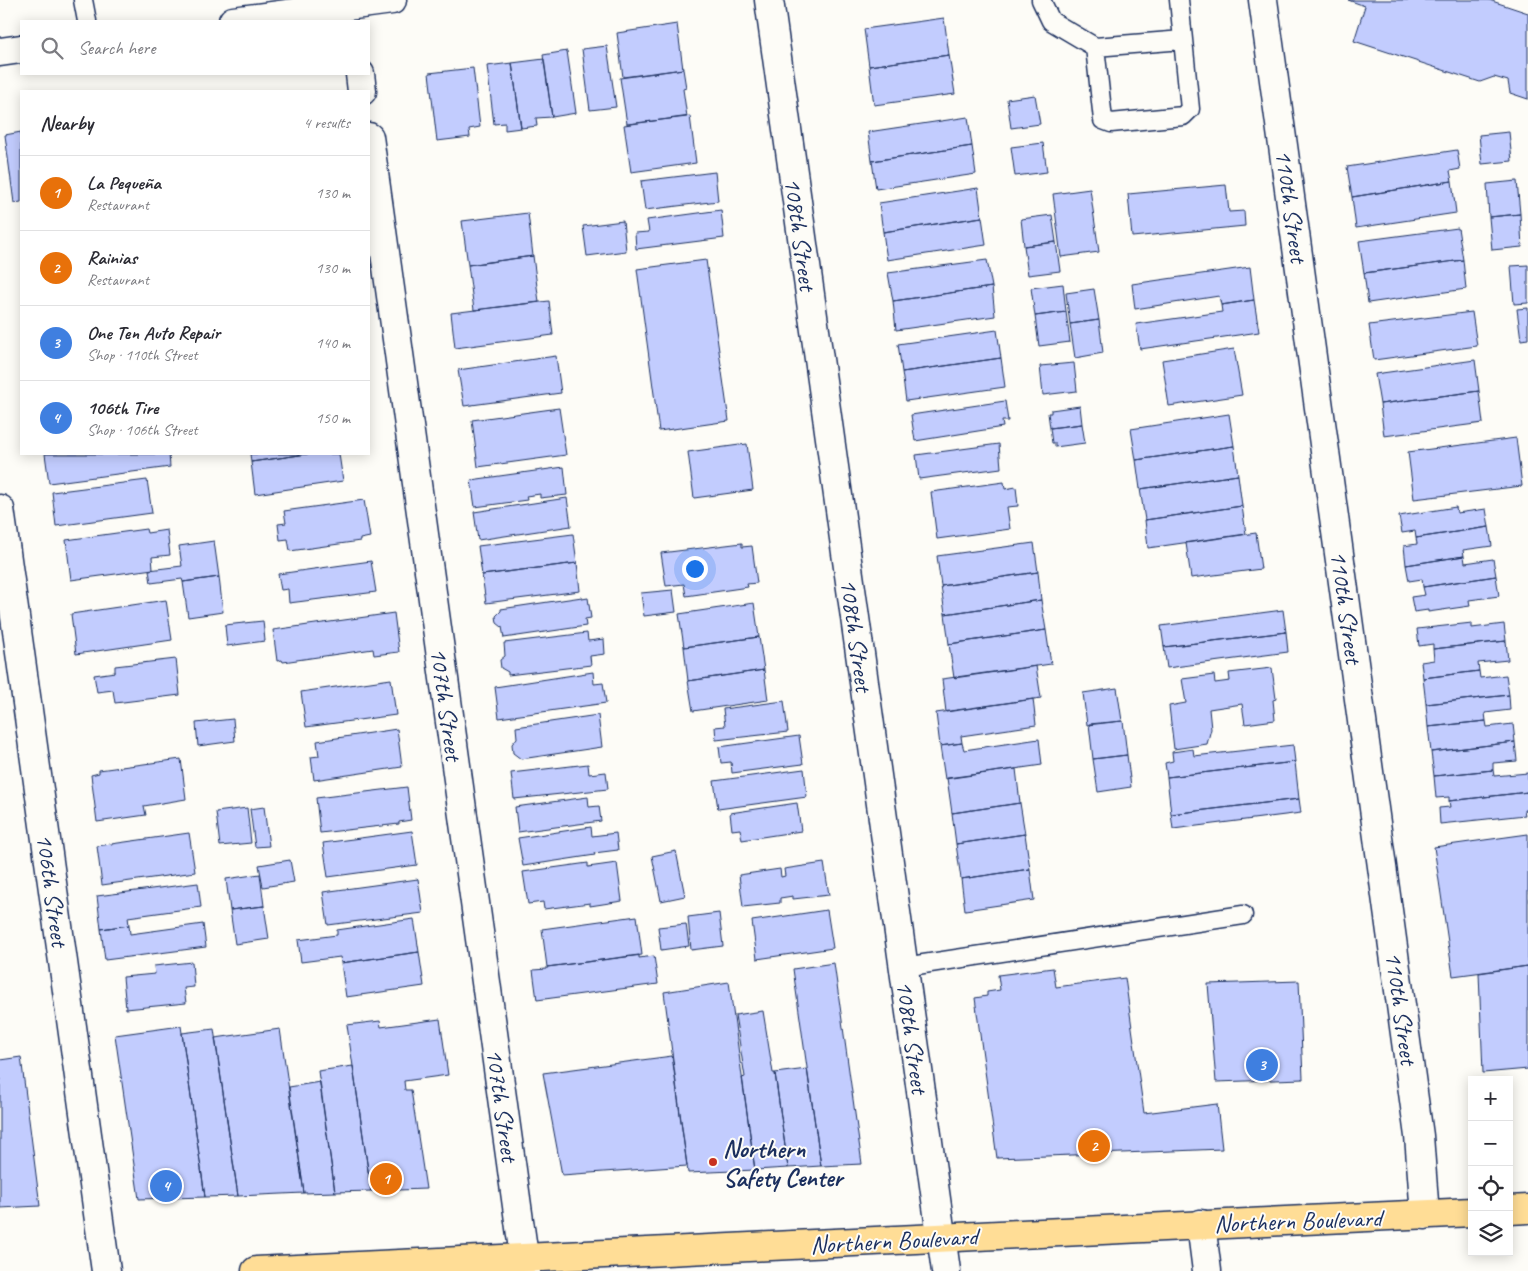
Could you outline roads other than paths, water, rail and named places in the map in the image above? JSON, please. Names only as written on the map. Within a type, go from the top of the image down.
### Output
[{"type":"main road","points":[[1513,1210],[1528,1209]]},
{"type":"main road","name":"Northern Boulevard","points":[[256,1271],[525,1264],[941,1238],[1468,1212]]},
{"type":"street","points":[[243,20],[351,9],[392,0]]},
{"type":"street","name":"108th Street","points":[[769,0],[946,1271]]},
{"type":"street","name":"110th Street","points":[[1263,0],[1419,1136],[1425,1215]]},
{"type":"street","points":[[0,52],[20,49]]},
{"type":"street","points":[[360,75],[362,90]]},
{"type":"street","name":"107th Street","points":[[370,144],[525,1264]]},
{"type":"street","name":"106th Street","points":[[0,509],[106,1271]]},
{"type":"street","points":[[1201,1224],[1207,1271]]},
{"type":"lane","points":[[83,0],[87,20]]},
{"type":"lane","points":[[1041,0],[1051,21],[1095,47],[1183,40]]},
{"type":"lane","points":[[1095,47],[1103,120],[1111,123],[1183,116],[1190,109],[1179,0]]},
{"type":"lane","points":[[904,967],[1243,915]]},
{"type":"place","name":"One Ten Auto Repair","points":[[1262,1065]]},
{"type":"place","name":"Rainias","points":[[1094,1146]]},
{"type":"place","name":"Northern Safety Center","points":[[713,1162]]},
{"type":"place","name":"La Pequeña","points":[[386,1179]]},
{"type":"place","name":"106th Tire","points":[[166,1186]]}]
